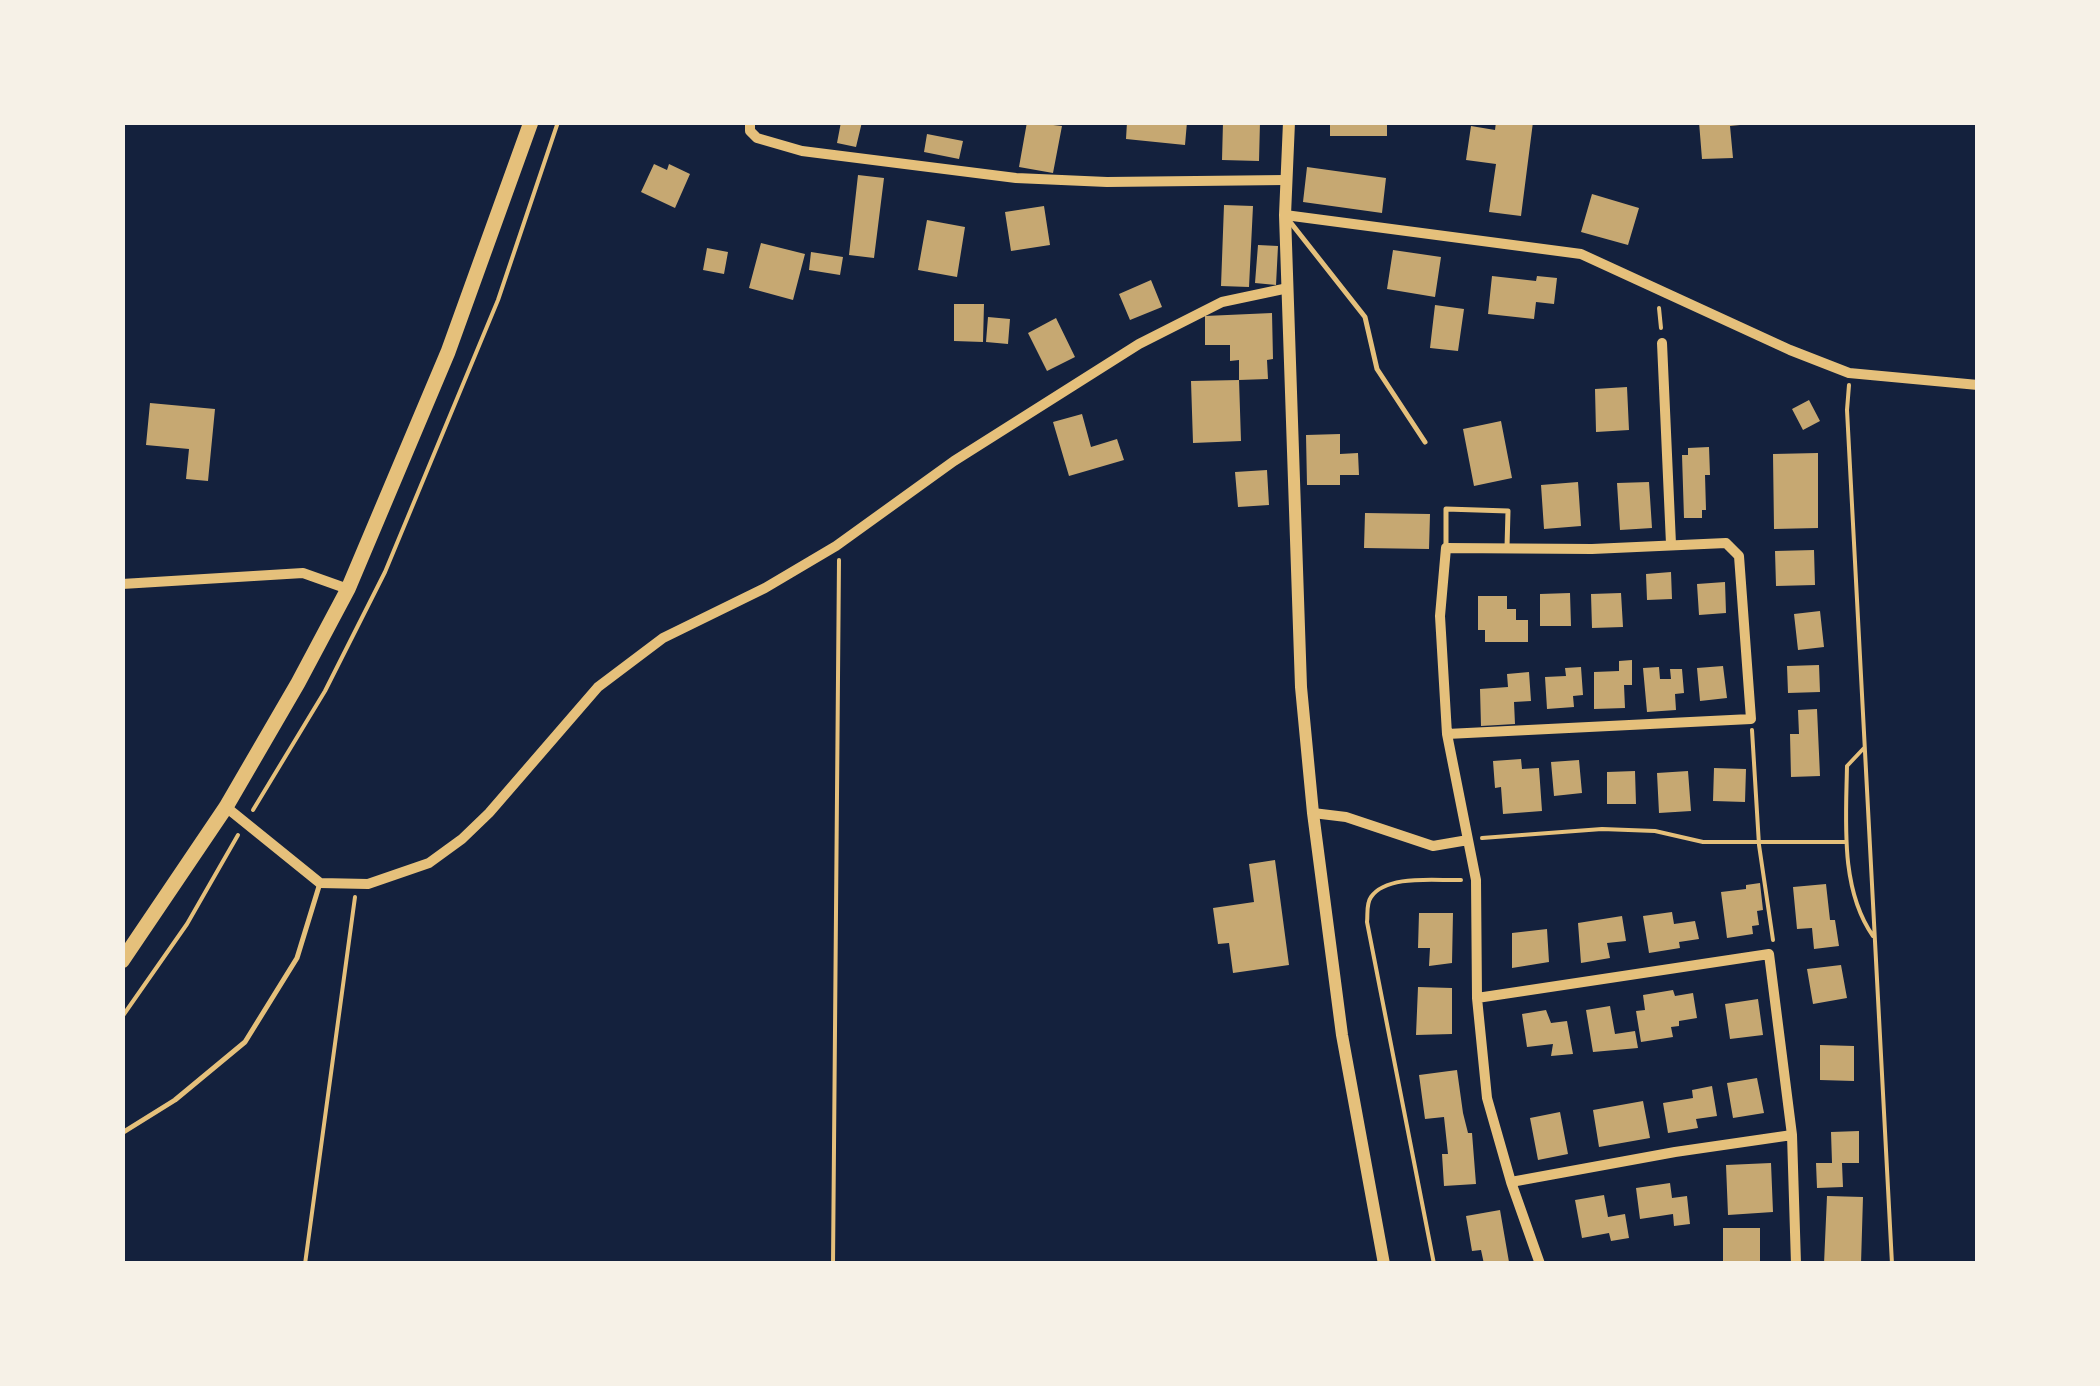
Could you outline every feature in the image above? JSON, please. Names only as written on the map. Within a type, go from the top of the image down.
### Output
[{"type":"main road","points":[[122,962],[226,807],[348,588],[448,352],[531,122]]},
{"type":"street","points":[[750,122],[750,131],[757,138],[802,151],[1016,178],[1108,182],[1285,180]]},
{"type":"street","points":[[1289,122],[1285,180],[1301,688],[1312,813],[1354,1110],[1384,1264]]},
{"type":"street","points":[[1286,215],[1581,254],[1790,350],[1850,373],[1978,385]]},
{"type":"street","points":[[226,807],[320,883],[368,884],[429,862],[462,839],[489,813],[598,687],[664,638],[764,588],[836,546],[954,461],[1139,344],[1222,302],[1288,288]]},
{"type":"street","points":[[1662,343],[1672,544]]},
{"type":"street","points":[[1446,734],[1751,718],[1739,556],[1726,543],[1592,549],[1446,548],[1440,616],[1446,734],[1476,880],[1477,998],[1487,1098],[1540,1264]]},
{"type":"street","points":[[122,584],[303,573],[348,588]]},
{"type":"street","points":[[1312,813],[1346,818],[1433,846],[1468,840]]},
{"type":"street","points":[[1477,998],[1769,954],[1792,1135],[1796,1264]]},
{"type":"street","points":[[1511,1182],[1792,1135]]},
{"type":"lane","points":[[1286,215],[1359,307],[1377,369],[1425,442]]},
{"type":"lane","points":[[1446,548],[1446,509],[1508,511],[1507,548]]},
{"type":"lane","points":[[122,1133],[175,1100],[245,1042],[297,958],[320,883]]},
{"type":"path","points":[[122,1017],[187,924],[325,691],[384,572],[498,300],[558,122]]},
{"type":"path","points":[[1658,288],[1662,343]]},
{"type":"path","points":[[1850,373],[1847,410],[1892,1264]]},
{"type":"path","points":[[833,1264],[839,574],[836,546]]},
{"type":"path","points":[[1751,718],[1759,844],[1773,941],[1769,954]]},
{"type":"path","points":[[1864,748],[1848,766],[1846,842],[1860,917],[1876,940]]},
{"type":"path","points":[[1468,840],[1602,829],[1654,831],[1702,842],[1846,842]]},
{"type":"path","points":[[1434,1264],[1367,922],[1368,906],[1372,895],[1389,884],[1476,880]]},
{"type":"path","points":[[305,1264],[354,921],[353,884]]},
{"type":"building","points":[[841,122],[862,122],[856,147],[837,143]]},
{"type":"building","points":[[1027,122],[1062,126],[1053,173],[1019,167]]},
{"type":"building","points":[[1127,122],[1187,122],[1185,145],[1126,139]]},
{"type":"building","points":[[1223,122],[1260,122],[1259,161],[1222,160]]},
{"type":"building","points":[[1330,122],[1387,122],[1387,136],[1330,136]]},
{"type":"building","points":[[1496,122],[1533,122],[1521,216],[1489,212],[1496,164],[1466,160],[1471,126],[1495,130]]},
{"type":"building","points":[[1699,122],[1739,122],[1740,125],[1730,126],[1733,158],[1702,159]]},
{"type":"building","points":[[927,134],[963,141],[959,159],[924,152]]},
{"type":"building","points":[[654,164],[667,170],[669,164],[690,174],[675,208],[641,192]]},
{"type":"building","points":[[1307,167],[1386,178],[1382,213],[1303,202]]},
{"type":"building","points":[[858,175],[884,178],[874,258],[849,255]]},
{"type":"building","points":[[1592,194],[1639,208],[1628,245],[1581,232]]},
{"type":"building","points":[[1224,205],[1253,206],[1249,287],[1221,286]]},
{"type":"building","points":[[1044,206],[1050,245],[1011,251],[1005,212]]},
{"type":"building","points":[[927,220],[965,227],[957,277],[918,270]]},
{"type":"building","points":[[761,243],[805,254],[793,300],[749,288]]},
{"type":"building","points":[[1258,245],[1278,246],[1276,285],[1255,283]]},
{"type":"building","points":[[707,248],[728,252],[724,274],[703,270]]},
{"type":"building","points":[[1393,250],[1441,257],[1435,297],[1387,289]]},
{"type":"building","points":[[811,252],[843,257],[840,275],[809,270]]},
{"type":"building","points":[[1492,276],[1536,281],[1537,276],[1557,278],[1554,304],[1536,302],[1534,319],[1488,314]]},
{"type":"building","points":[[1151,280],[1162,307],[1130,320],[1119,294]]},
{"type":"building","points":[[954,304],[984,304],[983,342],[954,341]]},
{"type":"building","points":[[1435,305],[1464,309],[1458,351],[1430,348]]},
{"type":"building","points":[[1272,313],[1273,359],[1267,360],[1268,379],[1239,380],[1239,360],[1230,361],[1230,345],[1205,345],[1205,316]]},
{"type":"building","points":[[988,317],[1010,319],[1008,344],[986,342]]},
{"type":"building","points":[[1056,318],[1075,357],[1047,371],[1028,333]]},
{"type":"building","points":[[1239,380],[1241,441],[1193,443],[1191,381]]},
{"type":"building","points":[[1627,387],[1629,430],[1596,432],[1595,389]]},
{"type":"building","points":[[1809,400],[1820,421],[1803,430],[1792,409]]},
{"type":"building","points":[[150,403],[215,409],[208,481],[186,479],[189,449],[146,445]]},
{"type":"building","points":[[1082,414],[1091,447],[1117,439],[1124,460],[1069,476],[1053,422]]},
{"type":"building","points":[[1501,421],[1512,478],[1474,486],[1463,429]]},
{"type":"building","points":[[1340,434],[1340,454],[1358,453],[1359,475],[1340,475],[1340,485],[1307,485],[1306,435]]},
{"type":"building","points":[[1709,447],[1706,510],[1702,510],[1702,518],[1684,518],[1682,455],[1688,455],[1688,448]]},
{"type":"building","points":[[1818,453],[1818,528],[1774,529],[1773,454]]},
{"type":"building","points":[[1267,470],[1269,505],[1238,507],[1235,472]]},
{"type":"building","points":[[1578,482],[1581,526],[1544,529],[1541,485]]},
{"type":"building","points":[[1649,482],[1652,528],[1620,530],[1617,483]]},
{"type":"building","points":[[1365,513],[1430,514],[1429,549],[1364,548]]},
{"type":"building","points":[[1814,550],[1815,585],[1776,586],[1775,551]]},
{"type":"building","points":[[1671,572],[1672,599],[1647,600],[1646,574]]},
{"type":"building","points":[[1725,582],[1726,613],[1699,615],[1697,584]]},
{"type":"building","points":[[1570,593],[1571,626],[1540,626],[1540,594]]},
{"type":"building","points":[[1621,593],[1623,627],[1592,628],[1591,594]]},
{"type":"building","points":[[1478,596],[1507,596],[1507,609],[1516,609],[1516,620],[1528,620],[1528,642],[1485,642],[1485,630],[1478,630]]},
{"type":"building","points":[[1820,611],[1824,647],[1798,650],[1794,614]]},
{"type":"building","points":[[1632,660],[1632,685],[1624,685],[1625,708],[1594,709],[1594,672],[1619,671],[1619,661]]},
{"type":"building","points":[[1819,665],[1820,692],[1788,693],[1787,666]]},
{"type":"building","points":[[1723,666],[1727,698],[1700,701],[1697,668]]},
{"type":"building","points":[[1581,667],[1583,695],[1573,696],[1574,707],[1547,709],[1545,677],[1566,676],[1565,668]]},
{"type":"building","points":[[1659,667],[1660,679],[1671,679],[1670,669],[1682,669],[1684,693],[1675,694],[1676,710],[1647,712],[1643,668]]},
{"type":"building","points":[[1529,672],[1531,701],[1514,702],[1515,724],[1481,726],[1480,689],[1508,687],[1507,674]]},
{"type":"building","points":[[1817,709],[1820,776],[1791,777],[1790,734],[1799,734],[1798,710]]},
{"type":"building","points":[[1521,759],[1522,769],[1539,768],[1542,811],[1503,814],[1501,787],[1495,788],[1493,761]]},
{"type":"building","points":[[1579,760],[1582,793],[1554,796],[1551,762]]},
{"type":"building","points":[[1714,768],[1746,769],[1745,802],[1713,801]]},
{"type":"building","points":[[1635,771],[1636,804],[1607,804],[1607,772]]},
{"type":"building","points":[[1688,771],[1691,811],[1659,813],[1657,773]]},
{"type":"building","points":[[1275,860],[1289,965],[1233,973],[1229,943],[1218,944],[1213,908],[1254,902],[1249,864]]},
{"type":"building","points":[[1760,883],[1763,910],[1757,911],[1759,925],[1752,926],[1753,934],[1727,938],[1721,892]]},
{"type":"building","points":[[1826,884],[1830,920],[1835,920],[1839,946],[1814,949],[1812,928],[1797,929],[1793,887]]},
{"type":"building","points":[[1672,912],[1674,924],[1695,921],[1699,939],[1679,942],[1680,948],[1649,953],[1643,916]]},
{"type":"building","points":[[1419,913],[1453,913],[1452,963],[1429,966],[1430,948],[1418,948]]},
{"type":"building","points":[[1622,916],[1626,941],[1607,943],[1610,958],[1581,963],[1578,923]]},
{"type":"building","points":[[1547,929],[1549,962],[1512,968],[1512,933]]},
{"type":"building","points":[[1841,965],[1847,998],[1813,1004],[1807,969]]},
{"type":"building","points":[[1418,987],[1452,988],[1452,1034],[1416,1035]]},
{"type":"building","points":[[1673,990],[1675,996],[1693,993],[1697,1018],[1679,1021],[1679,1026],[1671,1027],[1673,1037],[1641,1042],[1636,1011],[1645,1010],[1643,995]]},
{"type":"building","points":[[1758,999],[1763,1035],[1730,1039],[1725,1004]]},
{"type":"building","points":[[1610,1006],[1615,1034],[1635,1031],[1638,1048],[1593,1052],[1586,1010]]},
{"type":"building","points":[[1546,1010],[1551,1023],[1567,1021],[1573,1054],[1551,1056],[1553,1044],[1527,1047],[1522,1014]]},
{"type":"building","points":[[1820,1045],[1854,1046],[1854,1081],[1820,1080]]},
{"type":"building","points":[[1457,1070],[1463,1113],[1468,1133],[1472,1133],[1476,1184],[1444,1186],[1442,1154],[1448,1154],[1444,1117],[1425,1119],[1419,1075]]},
{"type":"building","points":[[1757,1078],[1764,1113],[1733,1118],[1727,1083]]},
{"type":"building","points":[[1712,1086],[1717,1116],[1696,1119],[1698,1128],[1668,1133],[1663,1103],[1693,1098],[1692,1090]]},
{"type":"building","points":[[1643,1101],[1650,1138],[1599,1147],[1593,1110]]},
{"type":"building","points":[[1560,1112],[1568,1154],[1538,1160],[1530,1118]]},
{"type":"building","points":[[1859,1131],[1859,1163],[1842,1163],[1843,1187],[1817,1188],[1816,1163],[1832,1163],[1831,1132]]},
{"type":"building","points":[[1771,1163],[1773,1212],[1728,1215],[1726,1165]]},
{"type":"building","points":[[1670,1183],[1672,1198],[1687,1196],[1690,1224],[1674,1226],[1673,1214],[1640,1219],[1636,1188]]},
{"type":"building","points":[[1604,1195],[1608,1217],[1625,1214],[1629,1238],[1611,1241],[1609,1233],[1582,1238],[1575,1200]]},
{"type":"building","points":[[1827,1196],[1863,1197],[1861,1264],[1824,1264]]},
{"type":"building","points":[[1500,1210],[1509,1262],[1484,1264],[1481,1250],[1472,1251],[1466,1216]]},
{"type":"building","points":[[1723,1228],[1760,1228],[1760,1264],[1723,1264]]}]
